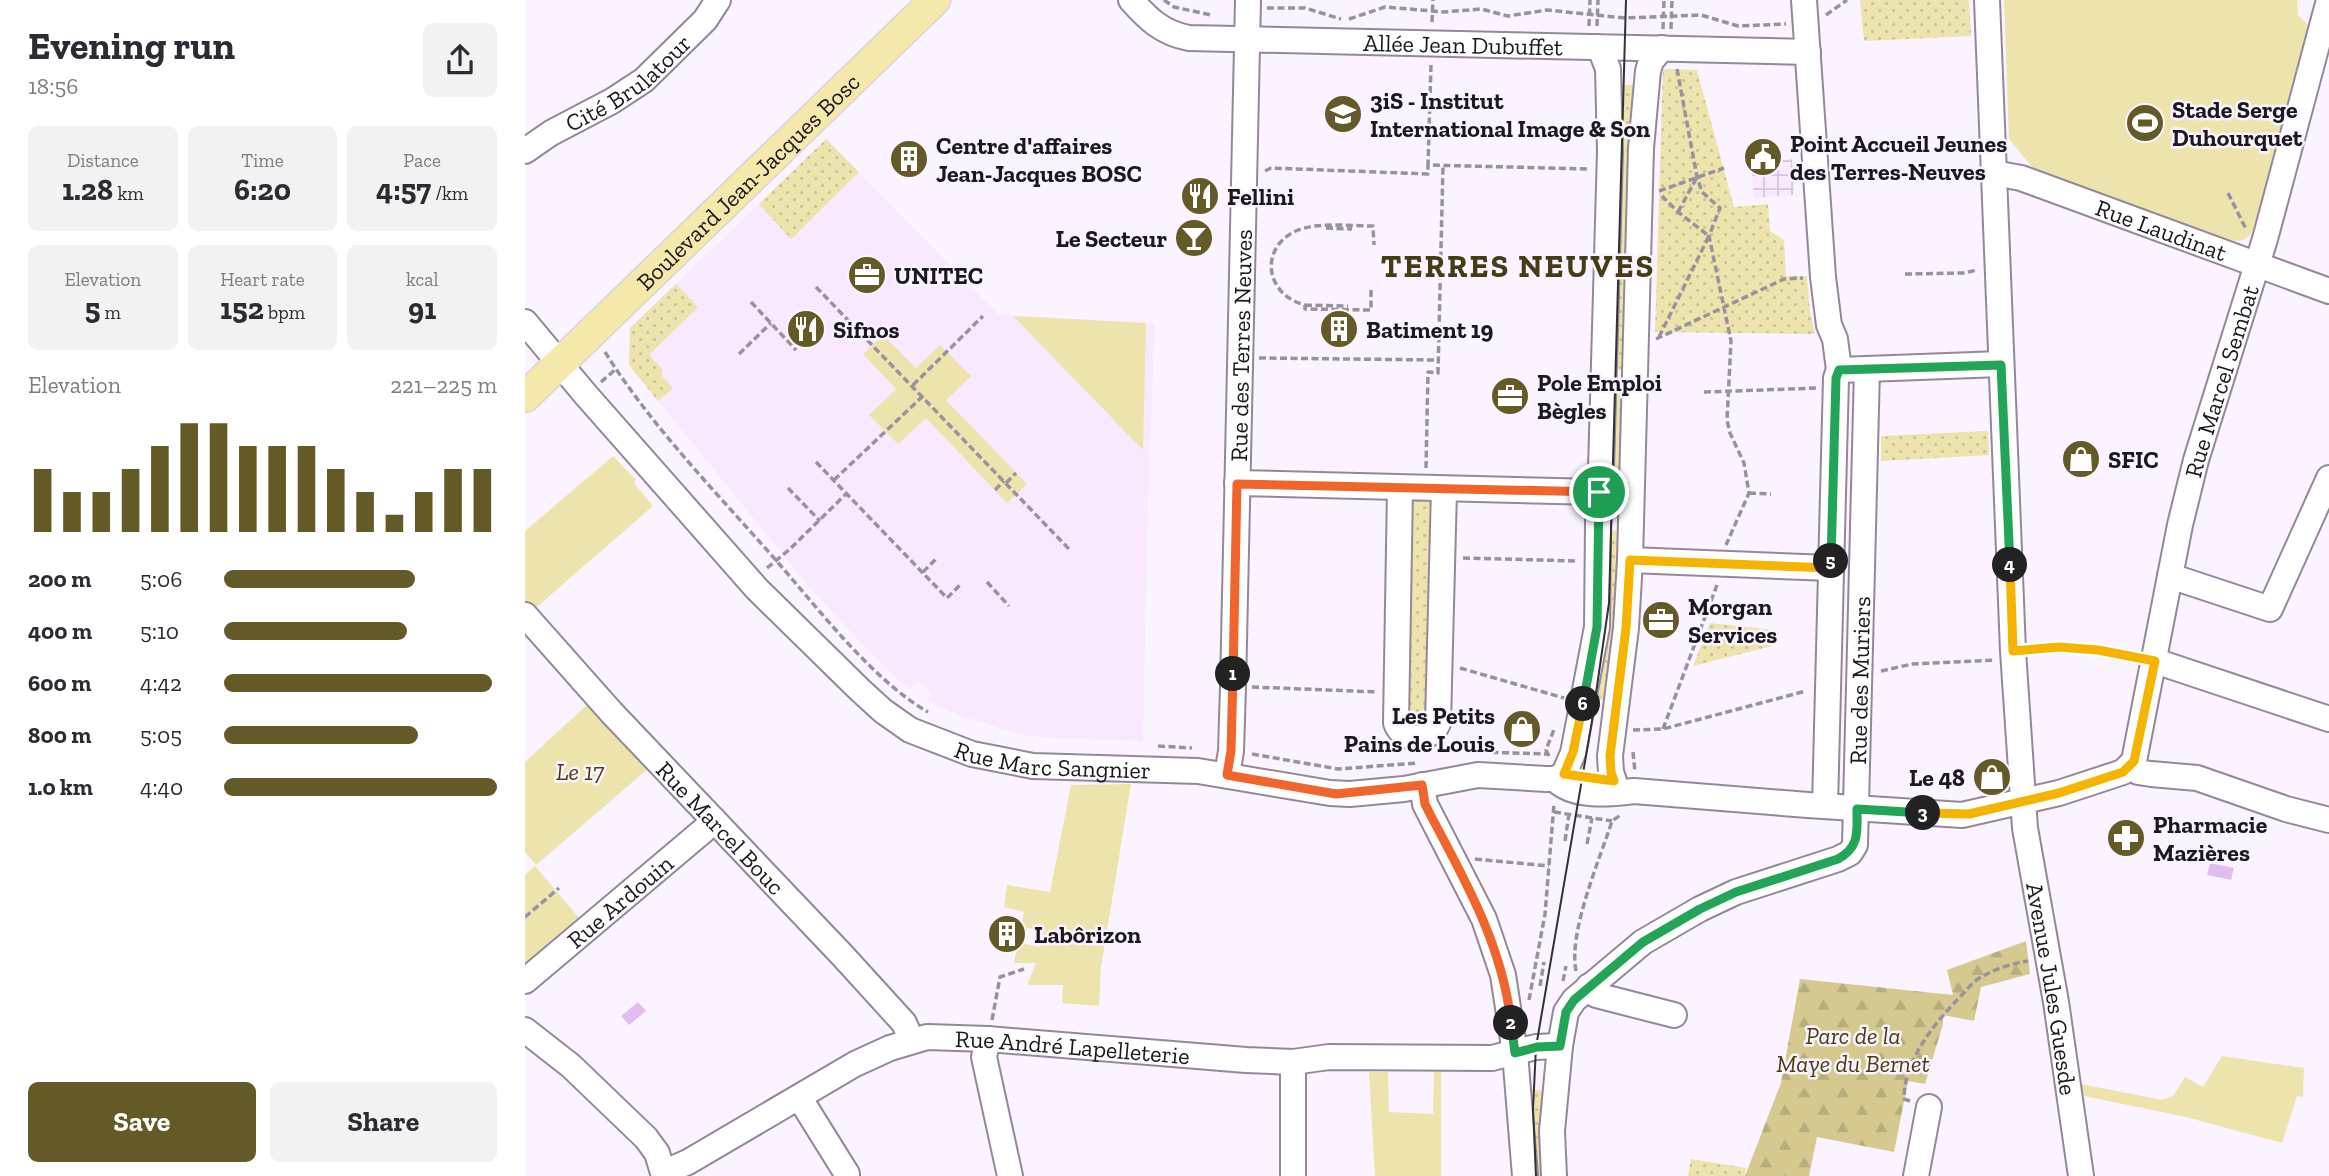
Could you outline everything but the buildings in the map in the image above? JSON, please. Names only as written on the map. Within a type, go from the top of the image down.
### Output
[{"type":"main road","name":"Boulevard Jean-Jacques Bosc","points":[[553,355],[907,0]]},
{"type":"main road","name":"Boulevard Jean-Jacques Bosc","points":[[553,355],[935,0]]},
{"type":"main road","points":[[525,368],[553,355]]},
{"type":"main road","points":[[525,397],[553,355]]},
{"type":"street","name":"Cité Brulatour","points":[[525,151],[551,133],[645,80],[705,20],[718,0]]},
{"type":"street","name":"Allée Jean Dubuffet","points":[[1131,0],[1151,22],[1177,36],[1596,47],[1666,55],[1808,52]]},
{"type":"street","name":"Rue des Muriers","points":[[1804,0],[1823,277],[1829,325],[1835,339],[1831,379],[1836,378],[1825,806]]},
{"type":"street","name":"Avenue Jules Guesde","points":[[1987,0],[2013,651],[2023,802],[2081,1176]]},
{"type":"street","name":"Rue Marcel Sembat","points":[[2130,766],[2134,761],[2141,729],[2170,576],[2196,460],[2257,263],[2329,0]]},
{"type":"street","name":"Rue des Terres Neuves","points":[[1229,763],[1247,6]]},
{"type":"street","points":[[1558,785],[1573,752],[1597,627],[1610,151],[1608,69],[1602,53],[1596,47]]},
{"type":"street","points":[[1624,786],[1611,772],[1610,756],[1626,628],[1630,560],[1641,148],[1651,61],[1666,55]]},
{"type":"street","name":"Rue Laudinat","points":[[1994,173],[2021,177],[2329,291]]},
{"type":"street","name":"Rue Marc Sangnier","points":[[525,322],[757,589],[860,690],[910,730],[972,754],[1033,766],[1198,771],[1229,763],[1336,794],[1420,774],[1478,775],[1558,785],[1624,786],[1857,809],[1969,814],[2023,802],[2113,776],[2130,766]]},
{"type":"street","points":[[1831,379],[1867,369],[2001,365]]},
{"type":"street","name":"Rue des Muriers","points":[[1583,982],[1643,942],[1700,909],[1736,892],[1838,859],[1850,853],[1855,845],[1867,369]]},
{"type":"street","points":[[2170,576],[2270,609],[2329,478]]},
{"type":"street","points":[[1237,484],[1599,492]]},
{"type":"street","points":[[1422,488],[1442,557],[1438,723],[1436,729],[1429,734],[1412,738],[1398,729],[1396,693],[1422,488]]},
{"type":"street","points":[[1630,560],[1831,568]]},
{"type":"street","name":"Rue Marcel Bouc","points":[[525,615],[611,712],[904,1023],[912,1041]]},
{"type":"street","points":[[2155,661],[2329,719]]},
{"type":"street","points":[[2130,766],[2138,772],[2197,778],[2285,809],[2329,820]]},
{"type":"street","points":[[1420,774],[1425,804],[1484,919],[1499,964],[1507,996],[1515,1053],[1525,1176]]},
{"type":"street","name":"Rue Ardouin","points":[[525,981],[713,820]]},
{"type":"street","points":[[1554,1176],[1552,1131],[1560,1046],[1566,1012],[1583,982],[1597,995],[1674,1015]]},
{"type":"street","points":[[525,1030],[571,1066],[646,1138],[657,1153],[663,1172]]},
{"type":"street","name":"Rue André Lapelleterie","points":[[663,1172],[688,1162],[873,1054],[927,1038],[988,1039],[1293,1062],[1329,1057],[1492,1058],[1537,1047],[1560,1046]]},
{"type":"street","points":[[988,1039],[984,1057],[1010,1176]]},
{"type":"street","points":[[1293,1062],[1293,1176]]},
{"type":"street","points":[[799,1097],[847,1174]]},
{"type":"street","points":[[1916,1176],[1929,1107]]},
{"type":"path","points":[[1164,0],[1174,8],[1201,15],[1219,16],[1247,6],[1305,8],[1346,20],[1385,7],[1444,12],[1481,9],[1508,16],[1547,10],[1633,18],[1701,15],[1738,26],[1786,24]]},
{"type":"path","points":[[1596,47],[1598,0]]},
{"type":"path","points":[[1658,339],[1720,208],[1702,192],[1697,177],[1679,70],[1666,55],[1664,0]]},
{"type":"path","points":[[1816,23],[1847,0]]},
{"type":"path","points":[[1243,172],[1262,173],[1271,169],[1428,174],[1432,43]]},
{"type":"path","points":[[1428,165],[1596,170]]},
{"type":"path","points":[[1422,488],[1422,479],[1426,474],[1428,372],[1438,373],[1443,165]]},
{"type":"path","points":[[1631,730],[1663,729],[1720,577],[1721,552],[1749,494],[1744,463],[1727,420],[1731,341],[1709,236],[1655,191],[1724,168]]},
{"type":"path","points":[[1678,212],[1697,177]]},
{"type":"path","points":[[2228,193],[2250,237]]},
{"type":"path","points":[[1371,290],[1371,310],[1305,309],[1305,306],[1286,298],[1276,285],[1271,269],[1277,245],[1295,232],[1311,226],[1373,226],[1374,245]]},
{"type":"path","points":[[1310,228],[1352,229]]},
{"type":"path","points":[[1905,274],[1998,270]]},
{"type":"path","points":[[1649,340],[1658,339],[1784,279],[1823,277]]},
{"type":"path","points":[[817,287],[1069,549]]},
{"type":"path","points":[[751,302],[796,350]]},
{"type":"path","points":[[1305,306],[1348,306]]},
{"type":"path","points":[[913,385],[983,316]]},
{"type":"path","points":[[739,354],[771,323]]},
{"type":"path","points":[[603,349],[660,429],[856,650],[903,694],[930,713]]},
{"type":"path","points":[[1239,358],[1438,360]]},
{"type":"path","points":[[1704,392],[1831,379]]},
{"type":"path","points":[[834,480],[923,396]]},
{"type":"path","points":[[816,462],[947,597],[962,583]]},
{"type":"path","points":[[995,490],[1016,473]]},
{"type":"path","points":[[788,488],[820,521]]},
{"type":"path","points":[[765,570],[847,494]]},
{"type":"path","points":[[1749,494],[1771,495]]},
{"type":"path","points":[[1442,557],[1577,561]]},
{"type":"path","points":[[923,572],[937,558]]},
{"type":"path","points":[[987,582],[1009,606]]},
{"type":"path","points":[[2013,651],[2059,647],[2098,650],[2155,661]]},
{"type":"path","points":[[1439,667],[1460,668],[1565,698]]},
{"type":"path","points":[[1254,687],[1396,693]]},
{"type":"path","points":[[1153,746],[1229,763],[1277,757],[1338,769],[1420,774]]},
{"type":"path","points":[[1478,753],[1490,751],[1548,754]]},
{"type":"path","points":[[1532,985],[1545,914],[1558,785]]},
{"type":"path","points":[[1554,812],[1612,821],[1582,914],[1575,951],[1583,982]]},
{"type":"path","points":[[1565,841],[1569,814]]},
{"type":"path","points":[[1587,844],[1592,818]]},
{"type":"path","points":[[1469,861],[1474,859],[1549,866]]},
{"type":"path","points":[[525,917],[559,888]]},
{"type":"path","points":[[1929,1107],[1905,1100],[1904,1087],[1914,1059],[1943,1015],[1976,981],[2006,965],[2048,958]]},
{"type":"path","points":[[1540,986],[1544,962]]},
{"type":"path","points":[[1561,990],[1566,966]]},
{"type":"path","points":[[988,1039],[1000,977],[1024,969]]},
{"type":"shaded area","points":[[826,139],[999,315],[1155,323],[1143,741],[1023,735],[940,707],[927,699],[932,694],[919,681],[910,689],[904,685],[810,588],[629,365],[630,328]]},
{"type":"shaded area","points":[[1792,159],[1794,195],[1754,198],[1751,162]]},
{"type":"shaded area","points":[[2210,863],[2234,868],[2231,880],[2207,875]]},
{"type":"shaded area","points":[[638,1002],[646,1011],[629,1025],[621,1016]]},
{"type":"green space","points":[[1860,0],[1969,0],[1971,36],[1864,41]]},
{"type":"green space","name":"Stade Serge Duhourquet","points":[[2004,0],[2300,0],[2297,1],[2298,15],[2308,25],[2250,235],[2239,241],[2225,239],[2033,168],[2009,139]]},
{"type":"green space","points":[[1663,69],[1697,70],[1734,207],[1768,204],[1770,231],[1784,240],[1786,276],[1807,276],[1815,334],[1655,332]]},
{"type":"green space","points":[[1619,85],[1636,85],[1627,370],[1611,369]]},
{"type":"green space","points":[[826,139],[859,172],[791,239],[759,204]]},
{"type":"green space","points":[[676,284],[698,307],[649,355],[663,370],[660,374],[673,388],[658,401],[629,365],[630,328]]},
{"type":"green space","points":[[1013,316],[1146,323],[1143,450]]},
{"type":"green space","points":[[883,335],[916,368],[940,345],[971,376],[946,400],[1027,484],[1007,503],[926,418],[898,444],[869,415],[896,389],[863,354]]},
{"type":"green space","points":[[1611,381],[1627,382],[1624,519],[1607,518]]},
{"type":"green space","points":[[1988,431],[1989,455],[1881,461],[1881,436]]},
{"type":"green space","points":[[613,456],[636,480],[634,483],[653,506],[531,612],[525,605],[525,531]]},
{"type":"green space","points":[[1433,495],[1429,724],[1420,729],[1406,724],[1405,500]]},
{"type":"green space","points":[[1607,530],[1623,531],[1608,701],[1592,698]]},
{"type":"green space","points":[[1710,623],[1773,630],[1772,646],[1693,666]]},
{"type":"green space","name":"Le 17","points":[[590,702],[650,767],[536,865],[525,852],[525,762]]},
{"type":"green space","points":[[1131,784],[1101,967],[1099,1006],[1062,1003],[1063,985],[1027,985],[1036,963],[1014,963],[1024,912],[1004,907],[1007,885],[1050,892],[1071,785]],"holes":[[[1027,928],[1043,930],[1040,947],[1025,944]]]},
{"type":"green space","points":[[535,866],[580,919],[525,966],[525,875]]},
{"type":"green space","name":"Parc de la Maye du Bernet","points":[[2026,941],[2030,974],[1981,987],[1974,1021],[1943,1015],[1943,1024],[1925,1084],[1908,1081],[1894,1152],[1817,1137],[1809,1176],[1745,1176],[1781,1083],[1800,979],[1953,995],[1947,970]]},
{"type":"green space","points":[[2222,1056],[2304,1068],[2303,1097],[2297,1096],[2282,1143],[2186,1117],[2084,1096],[2081,1084],[2162,1100],[2173,1096],[2185,1077],[2203,1087]]},
{"type":"green space","points":[[1434,1071],[1441,1071],[1441,1176],[1375,1176],[1369,1072],[1388,1072],[1389,1112],[1433,1114]]},
{"type":"green space","points":[[1529,1089],[1546,1091],[1548,1176],[1531,1176]]},
{"type":"green space","points":[[1691,1159],[1746,1168],[1745,1176],[1688,1176]]},
{"type":"tram line","points":[[1536,1176],[1533,1109],[1536,1047],[1592,721],[1609,603],[1626,0]]},
{"type":"place","name":"3iS - Institut International Image & Son","points":[[1343,114]]},
{"type":"place","name":"Stade Serge Duhourquet","points":[[2145,123]]},
{"type":"place","name":"Point Accueil Jeunes des Terres-Neuves","points":[[1763,157]]},
{"type":"place","name":"Centre d'affaires Jean-Jacques BOSC","points":[[909,159]]},
{"type":"place","name":"Fellini","points":[[1200,196]]},
{"type":"place","name":"Le Secteur","points":[[1194,238]]},
{"type":"place","name":"UNITEC","points":[[867,275]]},
{"type":"place","name":"Sifnos","points":[[806,329]]},
{"type":"place","name":"Batiment 19","points":[[1339,329]]},
{"type":"place","name":"Pole Emploi Bègles","points":[[1510,396]]},
{"type":"place","name":"SFIC","points":[[2081,459]]},
{"type":"place","name":"Morgan Services","points":[[1661,620]]},
{"type":"place","name":"Les Petits Pains de Louis","points":[[1522,729]]},
{"type":"place","name":"Le 48","points":[[1992,777]]},
{"type":"place","name":"Pharmacie Mazières","points":[[2126,838]]},
{"type":"place","name":"Labôrizon","points":[[1007,934]]},
{"type":"district","name":"TERRES NEUVES","points":[[1518,266]]},
{"type":"route","points":[[2001,365],[2013,651],[2059,647],[2098,650],[2155,661],[2134,761],[2123,772],[2113,776],[2059,793],[1969,814],[1857,809],[1855,845],[1850,853],[1736,892],[1643,942],[1569,1005],[1562,1027],[1560,1046],[1546,1045],[1515,1053],[1503,975],[1484,919],[1425,804],[1422,785],[1404,789],[1336,794],[1227,775],[1231,734],[1237,484],[1599,492],[1597,627],[1573,752],[1564,774],[1614,781],[1610,756],[1626,628],[1630,560],[1831,568],[1836,378],[1839,370],[2001,365]]}]
